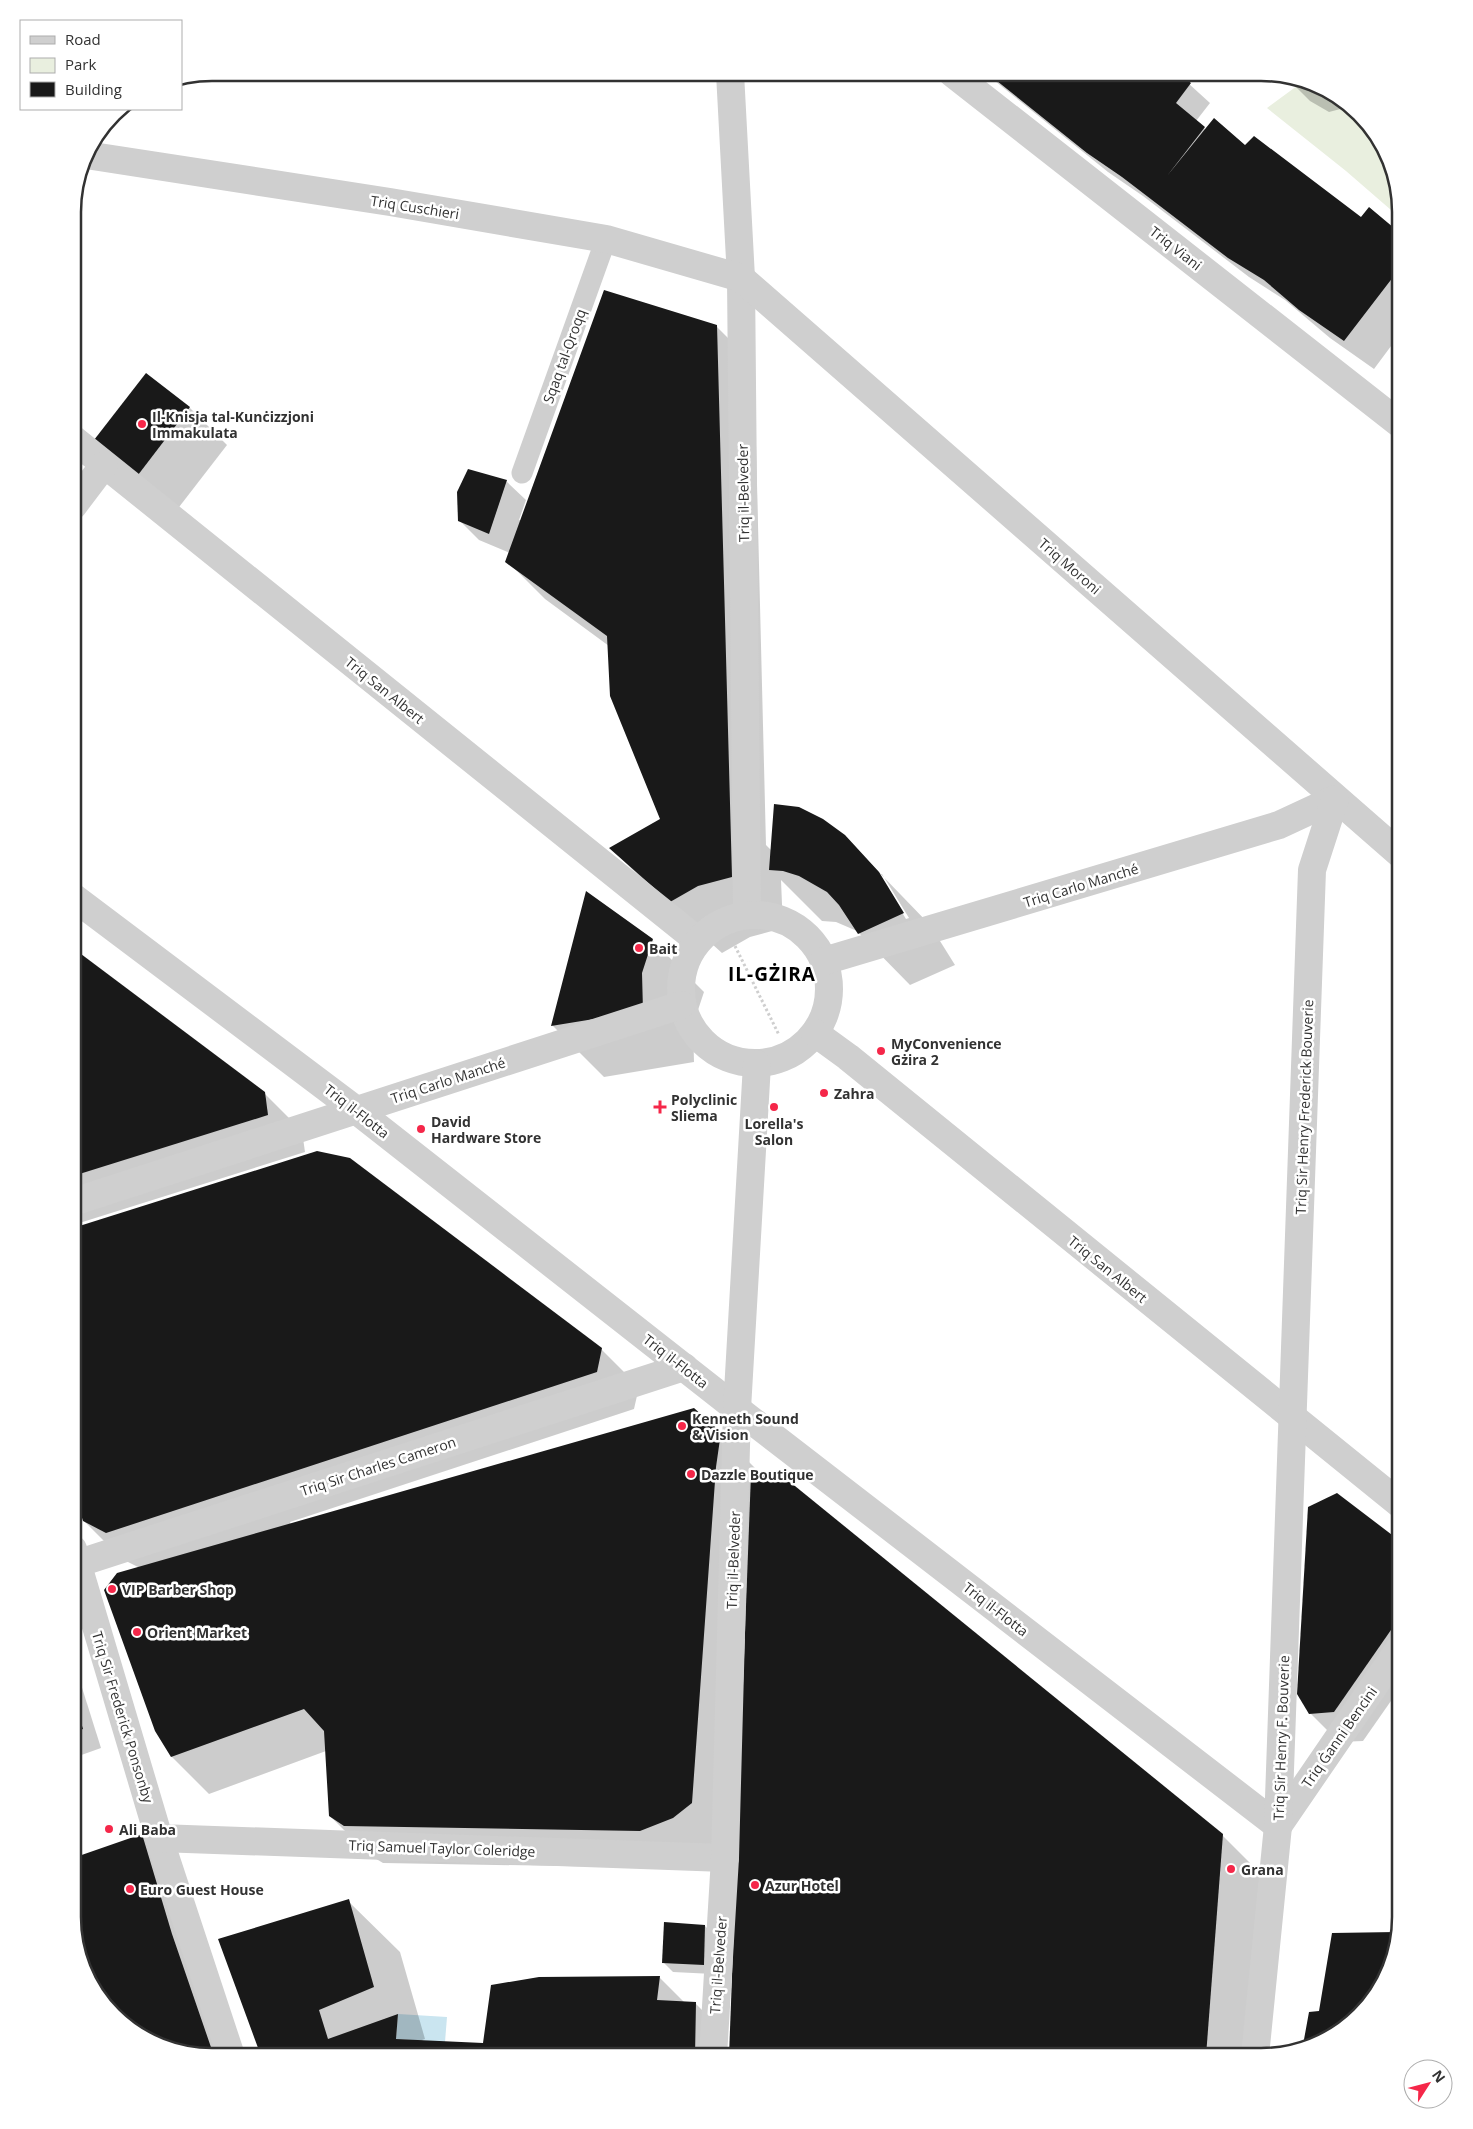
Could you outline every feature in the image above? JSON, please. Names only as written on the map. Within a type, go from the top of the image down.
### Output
[{"type":"street","name":"Triq il-Belveder","points":[[730,81],[741,278],[735,918]]},
{"type":"street","name":"Triq Viani","points":[[963,82],[1392,418]]},
{"type":"street","name":"Triq Cuschieri","points":[[94,156],[606,239],[741,278]]},
{"type":"street","name":"Triq Moroni","points":[[741,278],[1392,847]]},
{"type":"street","name":"Triq San Albert","points":[[82,446],[698,940]]},
{"type":"street","points":[[82,494],[104,465]]},
{"type":"street","name":"Triq Carlo Manché","points":[[824,961],[1280,826],[1335,799]]},
{"type":"street","name":"Triq Sir Henry Frederick Bouverie","points":[[1293,1419],[1312,870],[1335,799]]},
{"type":"street","name":"Triq il-Flotta","points":[[82,903],[356,1110],[737,1409],[1278,1826]]},
{"type":"street","points":[[771,916],[794,924],[812,940],[824,961],[830,986],[827,1010],[815,1033],[804,1046],[790,1056],[774,1062],[757,1064],[732,1060],[709,1048],[692,1029],[682,1005],[680,982],[686,960],[698,940],[709,929],[735,918],[771,916]]},
{"type":"street","name":"Triq Carlo Manché","points":[[81,1199],[682,1005]]},
{"type":"street","name":"Triq San Albert","points":[[815,1033],[864,1070],[1392,1498]]},
{"type":"street","name":"Triq il-Belveder","points":[[714,2047],[725,1858],[737,1409],[757,1064]]},
{"type":"street","name":"Triq Sir Charles Cameron","points":[[81,1558],[684,1367]]},
{"type":"street","name":"Triq Sir Henry F. Bouverie","points":[[1256,2048],[1278,1826],[1293,1419]]},
{"type":"street","name":"Triq Sir Frederick Ponsonby","points":[[81,1584],[159,1838],[228,2047]]},
{"type":"street","name":"Triq Ġanni Bencini","points":[[1278,1826],[1392,1660]]},
{"type":"street","name":"Triq Samuel Taylor Coleridge","points":[[159,1838],[725,1858]]},
{"type":"lane","name":"Sqaq tal-Qroqq","points":[[522,473],[606,239]]},
{"type":"path","points":[[735,918],[790,1056]]},
{"type":"green space","points":[[1296,86],[1334,103],[1370,139],[1382,162],[1387,178],[1392,209],[1391,210],[1346,171],[1267,108]]},
{"type":"water","points":[[398,2014],[447,2017],[445,2042],[396,2039]]},
{"type":"building","points":[[998,82],[1190,82],[1191,83],[1176,103],[1205,127],[1167,176],[1214,118],[1245,145],[1254,136],[1361,217],[1369,207],[1392,226],[1392,278],[1344,341],[1299,310],[1264,280],[1228,258],[1122,177],[1087,153]]},
{"type":"building","points":[[604,290],[717,325],[732,877],[698,886],[670,902],[609,848],[660,819],[610,696],[607,636],[505,562]]},
{"type":"building","name":"Il-Knisja tal-Kunċizzjoni Immakulata","points":[[146,373],[190,407],[138,475],[94,440]]},
{"type":"building","points":[[468,469],[507,480],[489,534],[458,521],[457,492]]},
{"type":"building","points":[[774,804],[799,807],[823,819],[845,835],[879,872],[904,913],[858,934],[839,905],[827,892],[799,876],[783,871],[769,870]]},
{"type":"building","points":[[586,891],[653,939],[642,973],[643,1011],[551,1026]]},
{"type":"building","points":[[82,954],[265,1092],[268,1115],[81,1173]]},
{"type":"building","points":[[317,1151],[350,1158],[602,1348],[597,1372],[106,1533],[83,1521],[81,1515],[81,1225]]},
{"type":"building","points":[[694,1408],[721,1432],[716,1467],[692,1803],[673,1818],[640,1831],[344,1826],[329,1816],[324,1731],[304,1709],[171,1757],[155,1731],[104,1590],[117,1573]]},
{"type":"building","points":[[779,1473],[1223,1834],[1207,2048],[729,2047],[751,1474]]},
{"type":"building","points":[[1337,1493],[1392,1535],[1392,1629],[1334,1712],[1309,1714],[1297,1694],[1308,1507]]},
{"type":"building","points":[[142,1834],[172,1934],[211,2047],[195,2047],[162,2038],[133,2021],[108,1996],[91,1967],[82,1934],[81,1855]]},
{"type":"building","points":[[349,1899],[374,1987],[319,2010],[328,2039],[398,2014],[396,2039],[483,2043],[491,1985],[539,1977],[660,1976],[657,2000],[696,2002],[695,2047],[258,2047],[218,1939]]},
{"type":"building","points":[[664,1922],[705,1925],[704,1965],[662,1963]]},
{"type":"building","points":[[1391,1932],[1382,1967],[1365,1996],[1340,2021],[1304,2040],[1309,2012],[1319,2011],[1332,1933]]},
{"type":"place","name":"Il-Knisja tal-Kunċizzjoni Immakulata","points":[[142,424]]},
{"type":"place","name":"Bait","points":[[639,948]]},
{"type":"place","name":"MyConvenience Gżira 2","points":[[881,1051]]},
{"type":"place","name":"Zahra","points":[[824,1093]]},
{"type":"place","name":"Polyclinic Sliema","points":[[660,1107]]},
{"type":"place","name":"Lorella's Salon","points":[[774,1107]]},
{"type":"place","name":"David Hardware Store","points":[[421,1129]]},
{"type":"place","name":"Kenneth Sound & Vision","points":[[682,1426]]},
{"type":"place","name":"Dazzle Boutique","points":[[691,1474]]},
{"type":"place","name":"VIP Barber Shop","points":[[112,1589]]},
{"type":"place","name":"Orient Market","points":[[137,1632]]},
{"type":"place","name":"Ali Baba","points":[[109,1829]]},
{"type":"place","name":"Grana","points":[[1231,1869]]},
{"type":"place","name":"Azur Hotel","points":[[755,1885]]},
{"type":"place","name":"Euro Guest House","points":[[130,1889]]},
{"type":"district","name":"IL-GŻIRA","points":[[772,974]]}]
